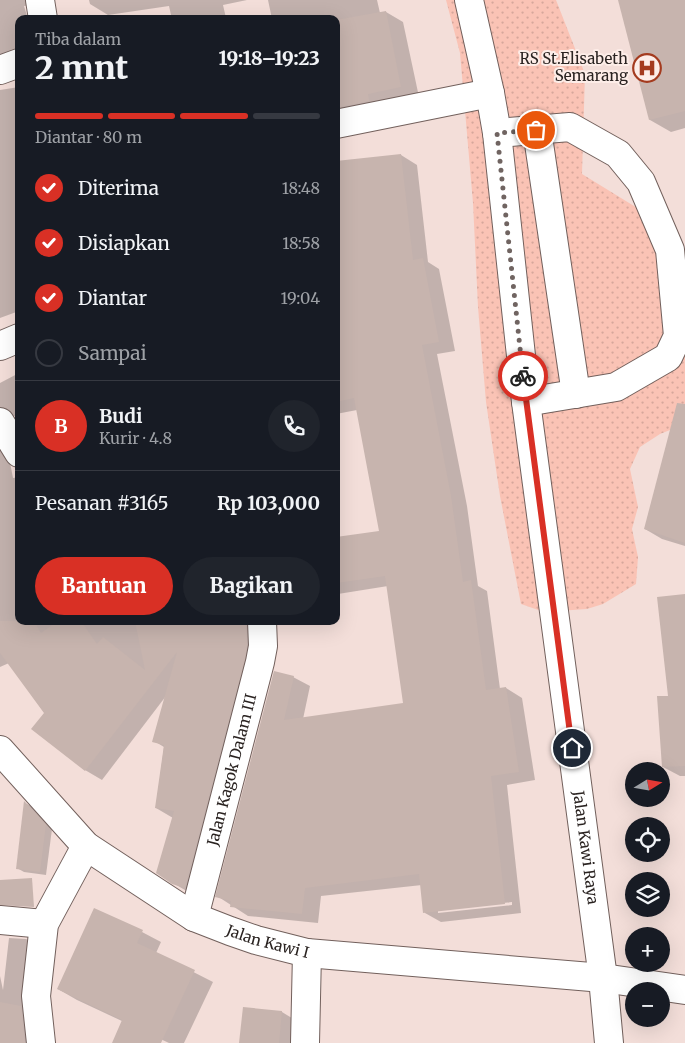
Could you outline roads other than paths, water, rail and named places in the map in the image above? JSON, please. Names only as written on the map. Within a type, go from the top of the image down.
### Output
[{"type":"street","points":[[40,0],[42,15]]},
{"type":"street","name":"Jalan Kawi Raya","points":[[469,0],[497,133],[526,402],[603,978],[609,1043]]},
{"type":"street","points":[[0,70],[15,65]]},
{"type":"street","points":[[340,123],[490,93]]},
{"type":"street","points":[[497,133],[570,127],[618,154],[641,182],[670,250],[678,336],[668,357],[616,387],[526,402]]},
{"type":"street","points":[[536,130],[576,394]]},
{"type":"street","points":[[0,346],[15,340]]},
{"type":"street","points":[[0,422],[15,446]]},
{"type":"street","name":"Jalan Kagok Dalam III","points":[[194,917],[260,662],[263,646],[262,625]]},
{"type":"street","name":"Jalan Kawi I","points":[[0,750],[86,846],[194,917],[256,940],[307,954],[603,978],[685,990]]},
{"type":"street","points":[[41,1043],[36,996],[44,924],[86,846]]},
{"type":"street","points":[[0,920],[44,924]]},
{"type":"street","points":[[305,1043],[307,954]]},
{"type":"place","name":"RS St.Elisabeth Semarang","points":[[647,68]]}]
